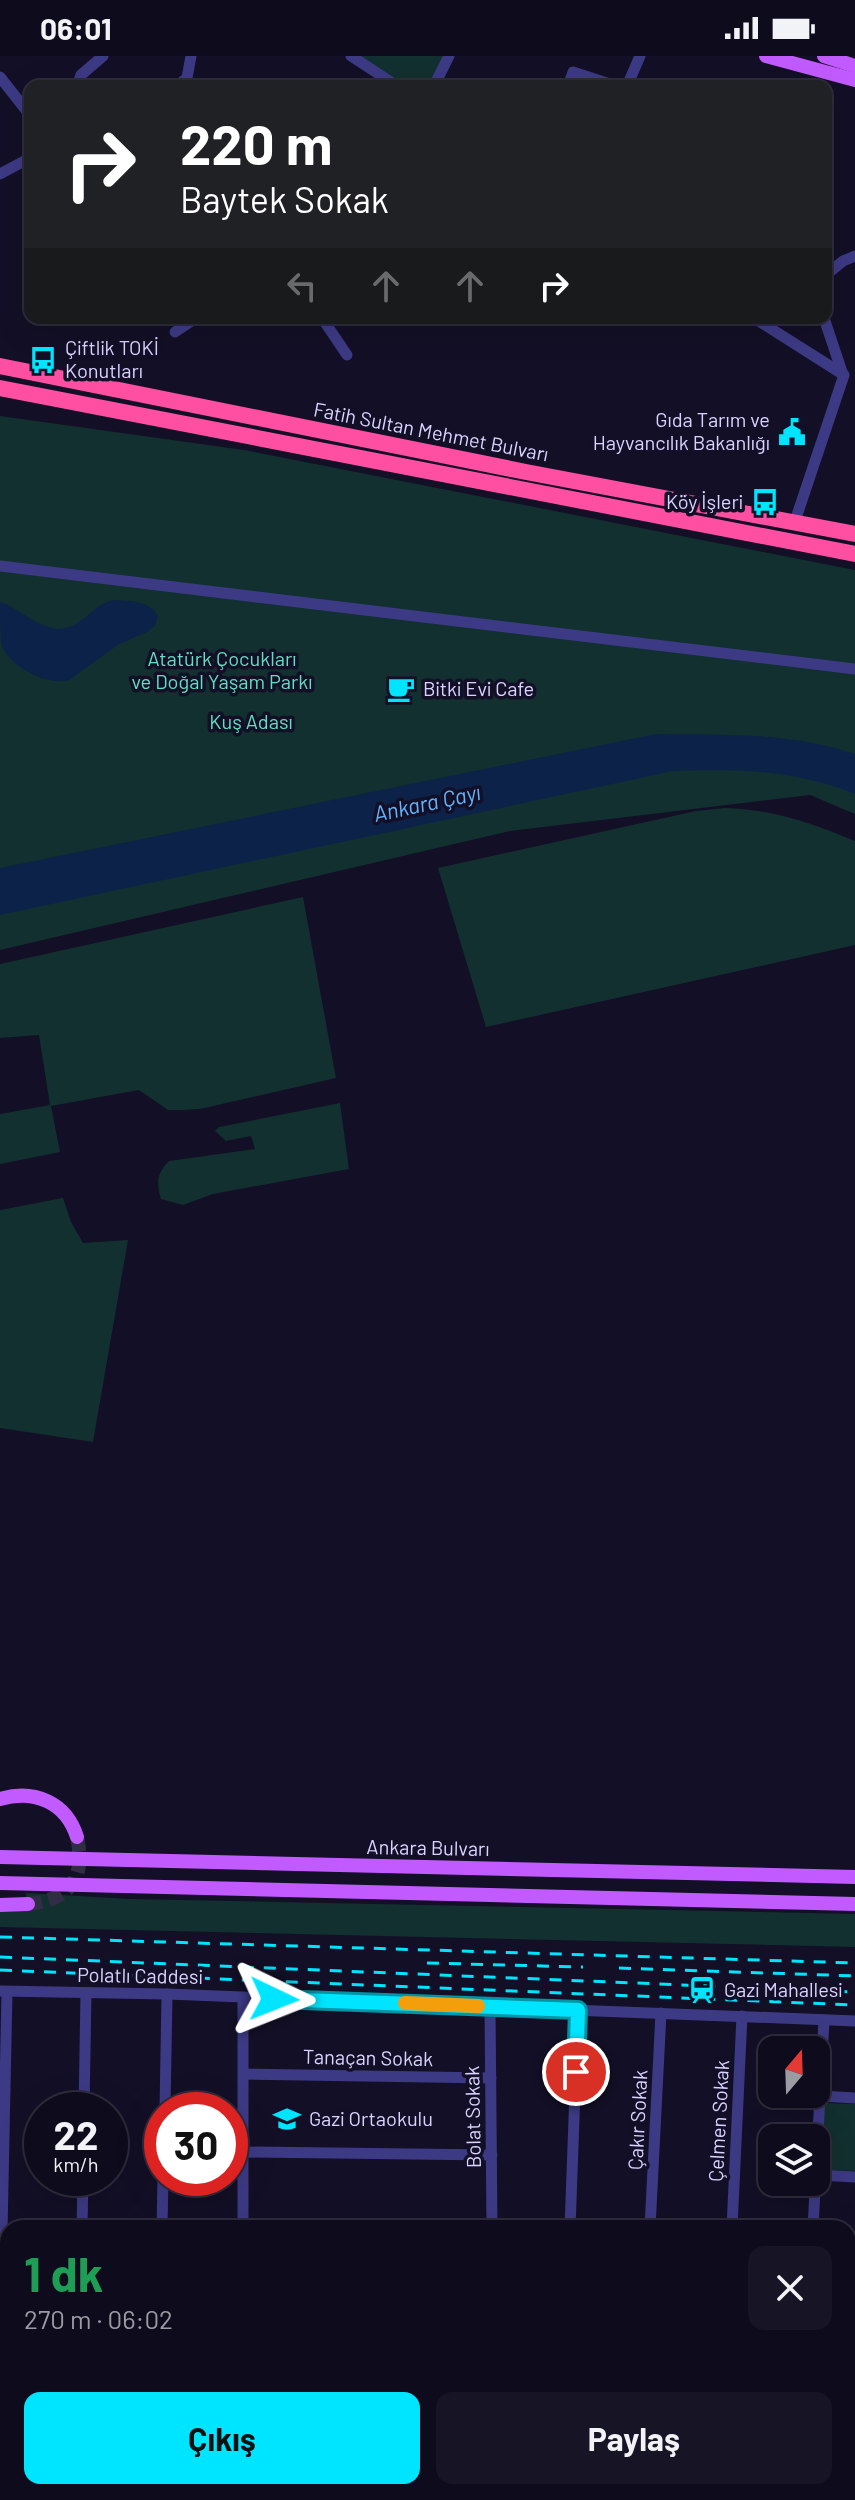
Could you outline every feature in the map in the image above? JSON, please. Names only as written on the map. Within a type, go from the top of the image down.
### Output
[{"type":"highway","name":"Fatih Sultan Mehmet Bulvarı","points":[[0,366],[855,534]]},
{"type":"highway","name":"Fatih Sultan Mehmet Bulvarı","points":[[0,388],[855,554]]},
{"type":"main road","points":[[766,56],[855,80]]},
{"type":"main road","points":[[824,56],[855,66]]},
{"type":"main road","points":[[0,1799],[29,1795],[52,1802],[70,1820],[77,1837]]},
{"type":"main road","name":"Ankara Bulvarı","points":[[0,1857],[855,1877]]},
{"type":"main road","points":[[0,1883],[855,1904]]},
{"type":"main road","points":[[0,1905],[28,1904]]},
{"type":"street","points":[[79,80],[103,56]]},
{"type":"street","points":[[191,56],[191,80]]},
{"type":"street","points":[[351,56],[388,80]]},
{"type":"street","points":[[437,80],[449,56]]},
{"type":"street","points":[[630,80],[640,56]]},
{"type":"street","points":[[570,80],[573,72],[598,80]]},
{"type":"street","points":[[0,77],[24,107]]},
{"type":"street","points":[[0,174],[24,161]]},
{"type":"street","points":[[832,270],[855,256]]},
{"type":"street","points":[[175,332],[187,324]]},
{"type":"street","points":[[326,324],[347,355]]},
{"type":"street","points":[[763,324],[844,375]]},
{"type":"street","points":[[794,524],[844,375],[826,324]]},
{"type":"street","points":[[0,566],[855,669]]},
{"type":"street","points":[[3,1991],[3,2220]]},
{"type":"street","name":"Polatlı Caddesi","points":[[3,1991],[167,1994],[855,2021]]},
{"type":"street","points":[[84,2092],[86,1993]]},
{"type":"street","points":[[165,2092],[167,1994]]},
{"type":"street","points":[[243,1998],[244,2092]]},
{"type":"street","name":"Bolat Sokak","points":[[490,2007],[492,2220]]},
{"type":"street","points":[[570,2220],[578,2010]]},
{"type":"street","name":"Çakır Sokak","points":[[650,2220],[661,2013]]},
{"type":"street","name":"Çelmen Sokak","points":[[732,2220],[742,2016]]},
{"type":"street","points":[[823,2036],[824,2020]]},
{"type":"street","name":"Tanaçan Sokak","points":[[244,2074],[491,2078]]},
{"type":"street","points":[[830,2097],[855,2098]]},
{"type":"street","points":[[248,2152],[492,2155]]},
{"type":"street","points":[[830,2176],[855,2177]]},
{"type":"street","points":[[82,2220],[83,2196]]},
{"type":"street","points":[[162,2220],[163,2196]]},
{"type":"street","points":[[243,2196],[243,2220]]},
{"type":"street","points":[[814,2220],[815,2196]]},
{"type":"green space","points":[[351,56],[449,56],[437,80],[388,80]]},
{"type":"green space","name":"Atatürk Çocukları ve Doğal Yaşam Parkı","points":[[0,416],[244,450],[855,570],[855,814],[810,795],[510,831],[0,950]]},
{"type":"green space","points":[[725,808],[791,818],[855,841],[855,945],[486,1027],[438,868],[696,811]]},
{"type":"green space","points":[[303,897],[336,1078],[200,1109],[168,1110],[139,1090],[51,1106],[60,1152],[0,1164],[0,1114],[50,1105],[39,1035],[0,1038],[0,964]]},
{"type":"green space","points":[[340,1103],[349,1169],[213,1194],[183,1205],[161,1199],[159,1178],[169,1161],[255,1149],[251,1136],[226,1141],[215,1131],[219,1127]]},
{"type":"green space","points":[[63,1198],[71,1222],[83,1243],[128,1240],[93,1442],[0,1428],[0,1210]]},
{"type":"green space","points":[[26,1893],[130,1899],[855,1914],[855,1947],[0,1927],[0,1911],[28,1904]]},
{"type":"green space","points":[[830,2103],[855,2104],[855,2171],[830,2170],[830,2124],[822,2124],[823,2108],[830,2108]]},
{"type":"water","points":[[113,600],[138,602],[150,607],[158,616],[155,626],[119,644],[68,681],[49,680],[30,673],[14,662],[2,647],[0,602],[46,626],[65,628]]},
{"type":"water","name":"Ankara Çayı","points":[[656,734],[782,738],[855,754],[855,794],[811,780],[766,772],[673,771],[0,915],[0,868]]},
{"type":"tunnel","points":[[28,1904],[55,1898],[72,1885],[79,1865],[77,1837]]},
{"type":"railway","points":[[0,1937],[855,1963]]},
{"type":"railway","points":[[0,1957],[855,1992]]},
{"type":"railway","points":[[427,1963],[583,1967]]},
{"type":"railway","points":[[619,1968],[855,1976]]},
{"type":"railway","points":[[0,1970],[855,2005]]},
{"type":"slow traffic","points":[[405,2003],[478,2006]]},
{"type":"place","name":"Çiftlik TOKİ Konutları","points":[[43,360]]},
{"type":"place","name":"Gıda Tarım ve Hayvancılık Bakanlığı","points":[[792,432]]},
{"type":"place","name":"Köy İşleri","points":[[765,502]]},
{"type":"place","name":"Bitki Evi Cafe","points":[[401,689]]},
{"type":"place","name":"Gazi Mahallesi","points":[[702,1990]]},
{"type":"place","name":"Gazi Ortaokulu","points":[[287,2119]]},
{"type":"route","points":[[274,1999],[578,2010],[576,2072]]},
{"type":"park label","name":"Kuş Adası","points":[[251,722]]}]
